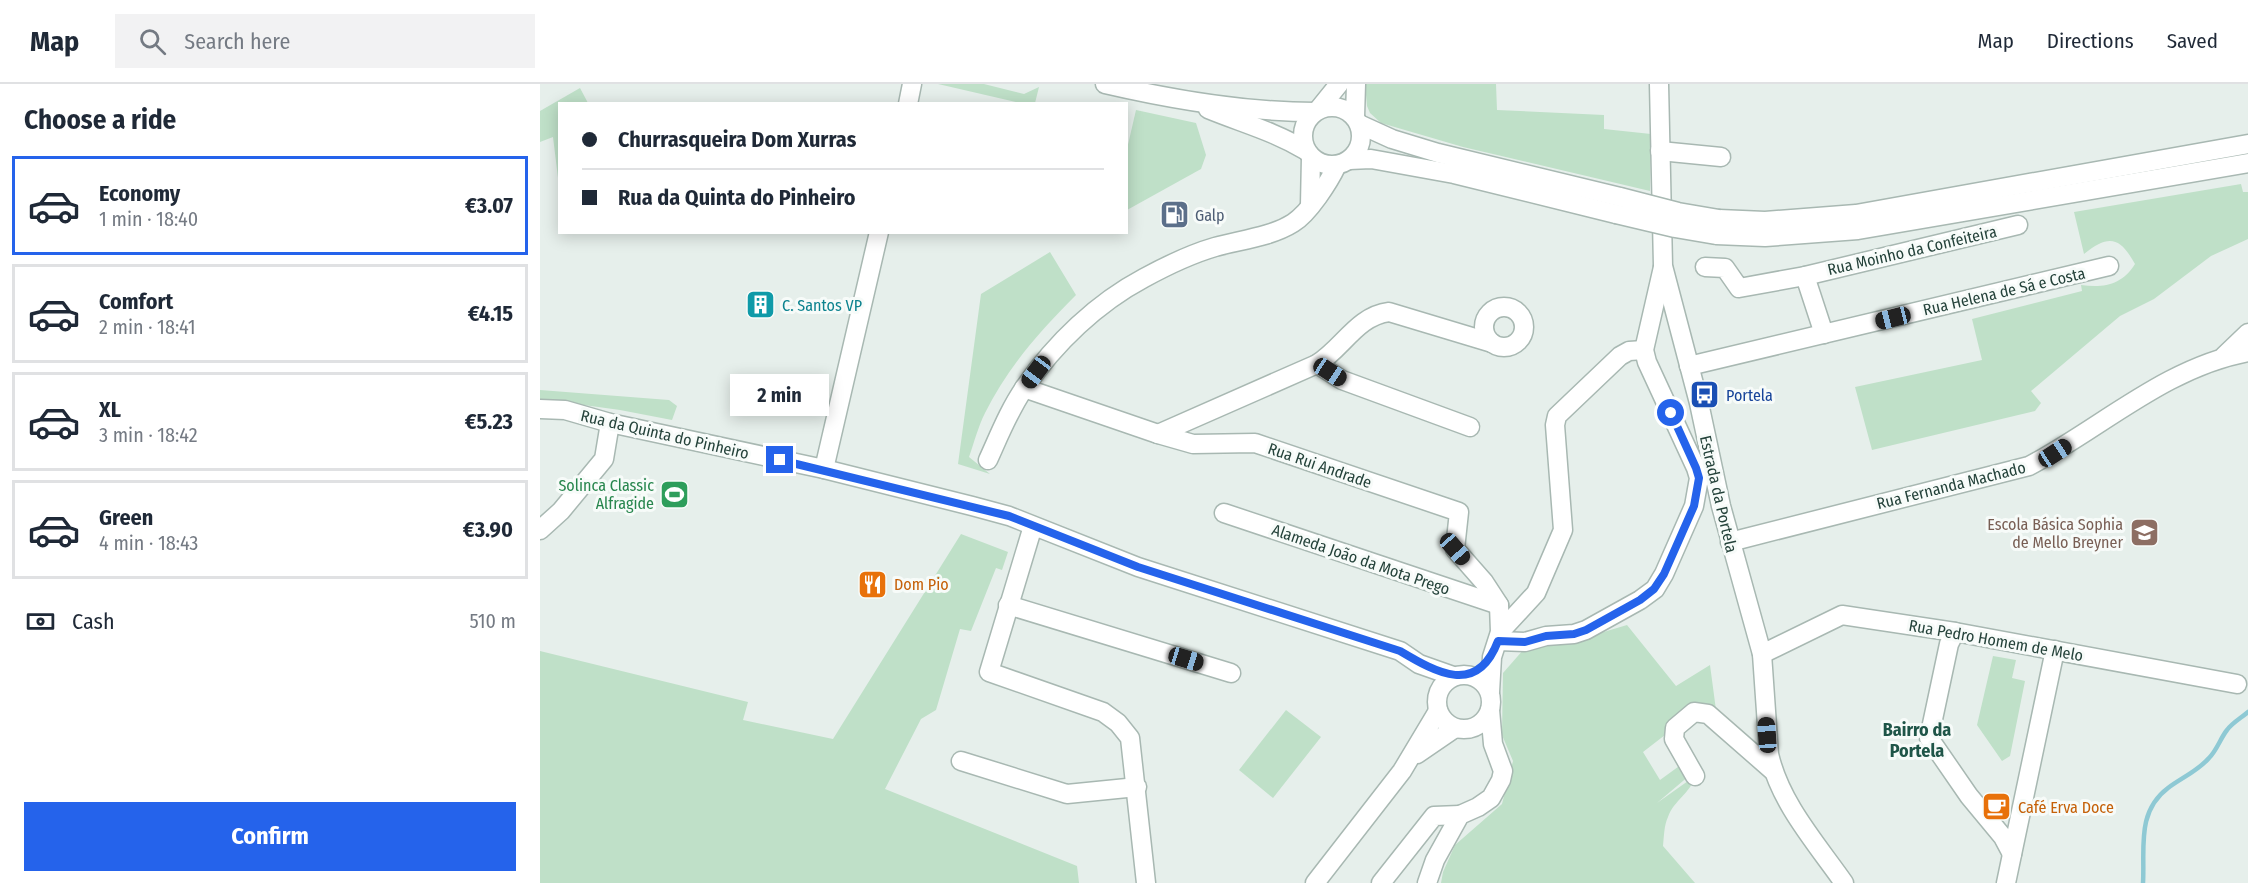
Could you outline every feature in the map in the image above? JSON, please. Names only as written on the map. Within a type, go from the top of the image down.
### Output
[{"type":"street","points":[[908,102],[912,84]]},
{"type":"street","points":[[1105,84],[1192,103],[1291,112],[1316,111],[1328,106],[1338,107],[1347,111],[1357,121],[1392,139],[1618,205],[1675,228],[1717,227],[1856,214],[2248,144]]},
{"type":"street","points":[[1310,205],[1308,153],[1303,142],[1304,125],[1338,84]]},
{"type":"street","points":[[988,460],[1024,388],[1048,356],[1071,332],[1120,292],[1165,267],[1202,252],[1277,230],[1294,222],[1343,163],[1356,153],[1361,134],[1357,121],[1356,84]]},
{"type":"street","name":"Estrada da Portela","points":[[1659,84],[1663,266],[1689,366],[1720,506],[1762,654],[1772,770],[1778,786],[1791,807],[1844,883]]},
{"type":"street","points":[[1192,103],[1245,125],[1269,131],[1323,164],[1371,159],[1618,205]]},
{"type":"street","points":[[1660,151],[1721,157]]},
{"type":"street","points":[[1717,227],[1765,237],[1858,230],[2248,163]]},
{"type":"street","name":"Rua Moinho da Confeiteira","points":[[1705,267],[1725,268],[1739,288],[1805,276],[2018,225]]},
{"type":"street","points":[[824,469],[879,234]]},
{"type":"street","points":[[1497,643],[1525,642],[1546,636],[1574,634],[1586,630],[1640,600],[1654,589],[1664,574],[1694,506],[1699,478],[1696,468],[1647,362],[1644,350],[1663,266]]},
{"type":"street","name":"Rua Helena de Sá e Costa","points":[[1689,366],[2109,266]]},
{"type":"street","name":"Rua Moinho da Confeiteira","points":[[1805,276],[1824,334]]},
{"type":"street","points":[[1158,434],[1317,364],[1373,316],[1389,312],[1492,343]]},
{"type":"street","name":"Rua Fernanda Machado","points":[[2220,360],[2248,333]]},
{"type":"street","points":[[1315,883],[1410,758],[1437,706],[1441,686],[1462,676],[1497,643],[1536,593],[1563,530],[1555,425],[1557,416],[1620,356],[1629,351],[1644,350]]},
{"type":"street","name":"Rua Fernanda Machado","points":[[1730,542],[2029,466],[2055,453],[2149,392],[2220,360],[2248,352]]},
{"type":"street","points":[[1317,364],[1342,380],[1470,427]]},
{"type":"street","name":"Rua Rui Andrade","points":[[1024,388],[1194,444],[1255,443],[1458,512],[1455,549],[1484,582],[1499,605]]},
{"type":"street","name":"Rua da Quinta do Pinheiro","points":[[540,409],[565,410],[610,423],[824,469],[1009,516],[1138,567],[1400,651],[1419,664],[1462,676]]},
{"type":"street","points":[[540,530],[561,511],[604,459],[610,423]]},
{"type":"street","points":[[1694,506],[1720,506]]},
{"type":"street","name":"Alameda João da Mota Prego","points":[[1224,513],[1499,605]]},
{"type":"street","points":[[1033,526],[989,672],[1103,712],[1119,723],[1130,738],[1146,883]]},
{"type":"street","points":[[1008,605],[1231,673]]},
{"type":"street","points":[[1381,883],[1434,816],[1460,815],[1491,798],[1497,789],[1503,771],[1493,744],[1490,692],[1497,643],[1499,605]]},
{"type":"street","name":"Rua Pedro Homem de Melo","points":[[1762,654],[1842,615],[1955,632],[2237,684]]},
{"type":"street","points":[[1955,632],[1949,644],[1929,738],[1969,796],[2003,837],[2012,854]]},
{"type":"street","points":[[2006,883],[2055,650]]},
{"type":"street","points":[[1419,664],[1442,718],[1493,744]]},
{"type":"street","points":[[1462,676],[1478,678],[1490,692]]},
{"type":"street","points":[[1410,758],[1463,728],[1480,725],[1490,710]]},
{"type":"street","points":[[1695,776],[1674,739],[1675,728],[1694,712],[1708,714],[1772,770]]},
{"type":"street","points":[[961,761],[1067,794],[1137,787]]},
{"type":"street","points":[[1427,883],[1435,860],[1460,815]]},
{"type":"green space","points":[[938,84],[984,84],[1024,94],[1039,87],[1035,102],[1015,102]]},
{"type":"green space","points":[[1365,84],[1496,84],[1497,110],[1604,115],[1604,129],[1651,134],[1650,191],[1463,147],[1381,123],[1370,113],[1367,106]]},
{"type":"green space","points":[[580,88],[587,102],[558,102],[558,178],[553,137],[540,142],[540,111]]},
{"type":"green space","points":[[1136,110],[1196,123],[1206,155],[1201,169],[1128,209],[1128,145]]},
{"type":"green space","points":[[2241,184],[2243,192],[2248,192],[2248,239],[2211,256],[2154,299],[2120,316],[2031,391],[2041,403],[2035,411],[1872,450],[1855,387],[1982,360],[1972,319],[2082,291],[2081,285],[2112,284],[2130,271],[2135,264],[2130,255],[2113,241],[2100,243],[2084,254],[2074,212]]},
{"type":"green space","points":[[1050,252],[1076,295],[1026,350],[1004,380],[985,413],[969,457],[990,474],[958,464],[981,294]]},
{"type":"green space","points":[[540,390],[669,400],[677,406],[672,420],[540,399]]},
{"type":"green space","points":[[961,534],[1008,552],[1002,570],[996,568],[971,631],[960,629],[936,710],[921,719],[885,789],[1077,866],[1079,883],[540,883],[540,651],[748,702],[743,720],[833,739]]},
{"type":"green space","points":[[1627,625],[1676,686],[1710,665],[1716,710],[1670,725],[1665,735],[1643,752],[1660,780],[1682,764],[1690,775],[1657,803],[1695,776],[1690,787],[1668,817],[1663,846],[1695,883],[1441,883],[1443,872],[1455,845],[1502,804],[1513,761],[1502,735],[1503,673],[1524,649],[1567,643]]},
{"type":"green space","points":[[1993,656],[2016,660],[2012,678],[2025,681],[2010,756],[2002,761],[1977,725]]},
{"type":"green space","points":[[1286,710],[1321,737],[1273,798],[1239,770]]},
{"type":"waterway","points":[[2143,883],[2144,832],[2151,808],[2168,788],[2205,763],[2229,727],[2248,712]]},
{"type":"place","name":"Galp","points":[[1174,215]]},
{"type":"place","name":"C. Santos VP","points":[[761,305]]},
{"type":"place","name":"Portela","points":[[1705,395]]},
{"type":"place","name":"Solinca Classic Alfragide","points":[[675,494]]},
{"type":"place","name":"Escola Básica Sophia de Mello Breyner","points":[[2144,533]]},
{"type":"place","name":"Dom Pio","points":[[873,584]]},
{"type":"place","name":"Café Erva Doce","points":[[1997,807]]},
{"type":"district","name":"Bairro da Portela","points":[[1917,740]]},
{"type":"route","points":[[780,460],[1009,516],[1138,567],[1400,651],[1419,664],[1453,676],[1470,675],[1492,657],[1498,641],[1525,642],[1546,636],[1574,634],[1586,630],[1640,600],[1654,589],[1664,574],[1694,506],[1698,489],[1699,478],[1696,468],[1671,413]]}]
